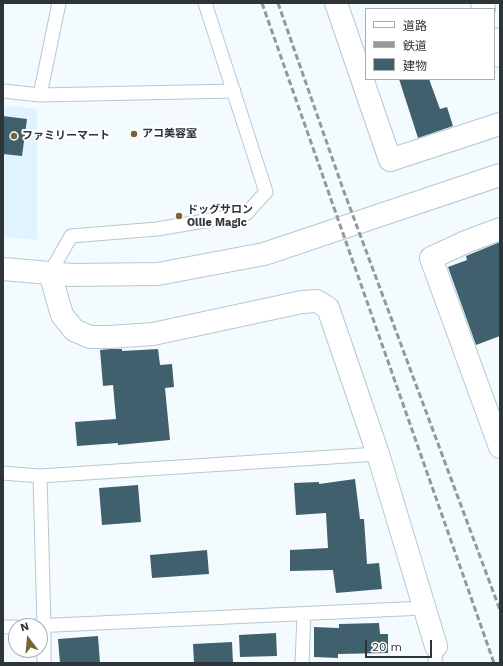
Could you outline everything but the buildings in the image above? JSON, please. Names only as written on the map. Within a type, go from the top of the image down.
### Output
[{"type":"street","points":[[336,3],[390,160],[500,124]]},
{"type":"street","points":[[495,42],[500,56]]},
{"type":"street","points":[[3,269],[72,275],[158,274],[264,254],[500,175]]},
{"type":"street","points":[[500,229],[468,240],[431,258],[500,447]]},
{"type":"street","points":[[50,273],[62,315],[74,330],[90,337],[153,334],[302,302],[317,302],[328,308],[378,454],[424,608],[436,654]]},
{"type":"lane","points":[[40,95],[59,3]]},
{"type":"lane","points":[[50,273],[71,236],[157,229],[246,214],[266,192],[205,3]]},
{"type":"lane","points":[[3,91],[40,95],[234,91]]},
{"type":"lane","points":[[3,473],[40,476],[378,454]]},
{"type":"lane","points":[[39,618],[40,476]]},
{"type":"lane","points":[[48,626],[424,608]]},
{"type":"lane","points":[[302,663],[304,614]]},
{"type":"shaded area","points":[[3,105],[37,109],[37,240],[3,237]]},
{"type":"railway","points":[[262,3],[494,663]]},
{"type":"railway","points":[[278,3],[343,189],[500,610]]},
{"type":"place","name":"アコ美容室","points":[[134,134]]},
{"type":"place","name":"ファミリーマート","points":[[14,136]]},
{"type":"place","name":"ドッグサロン Ollie Magic","points":[[179,216]]}]
